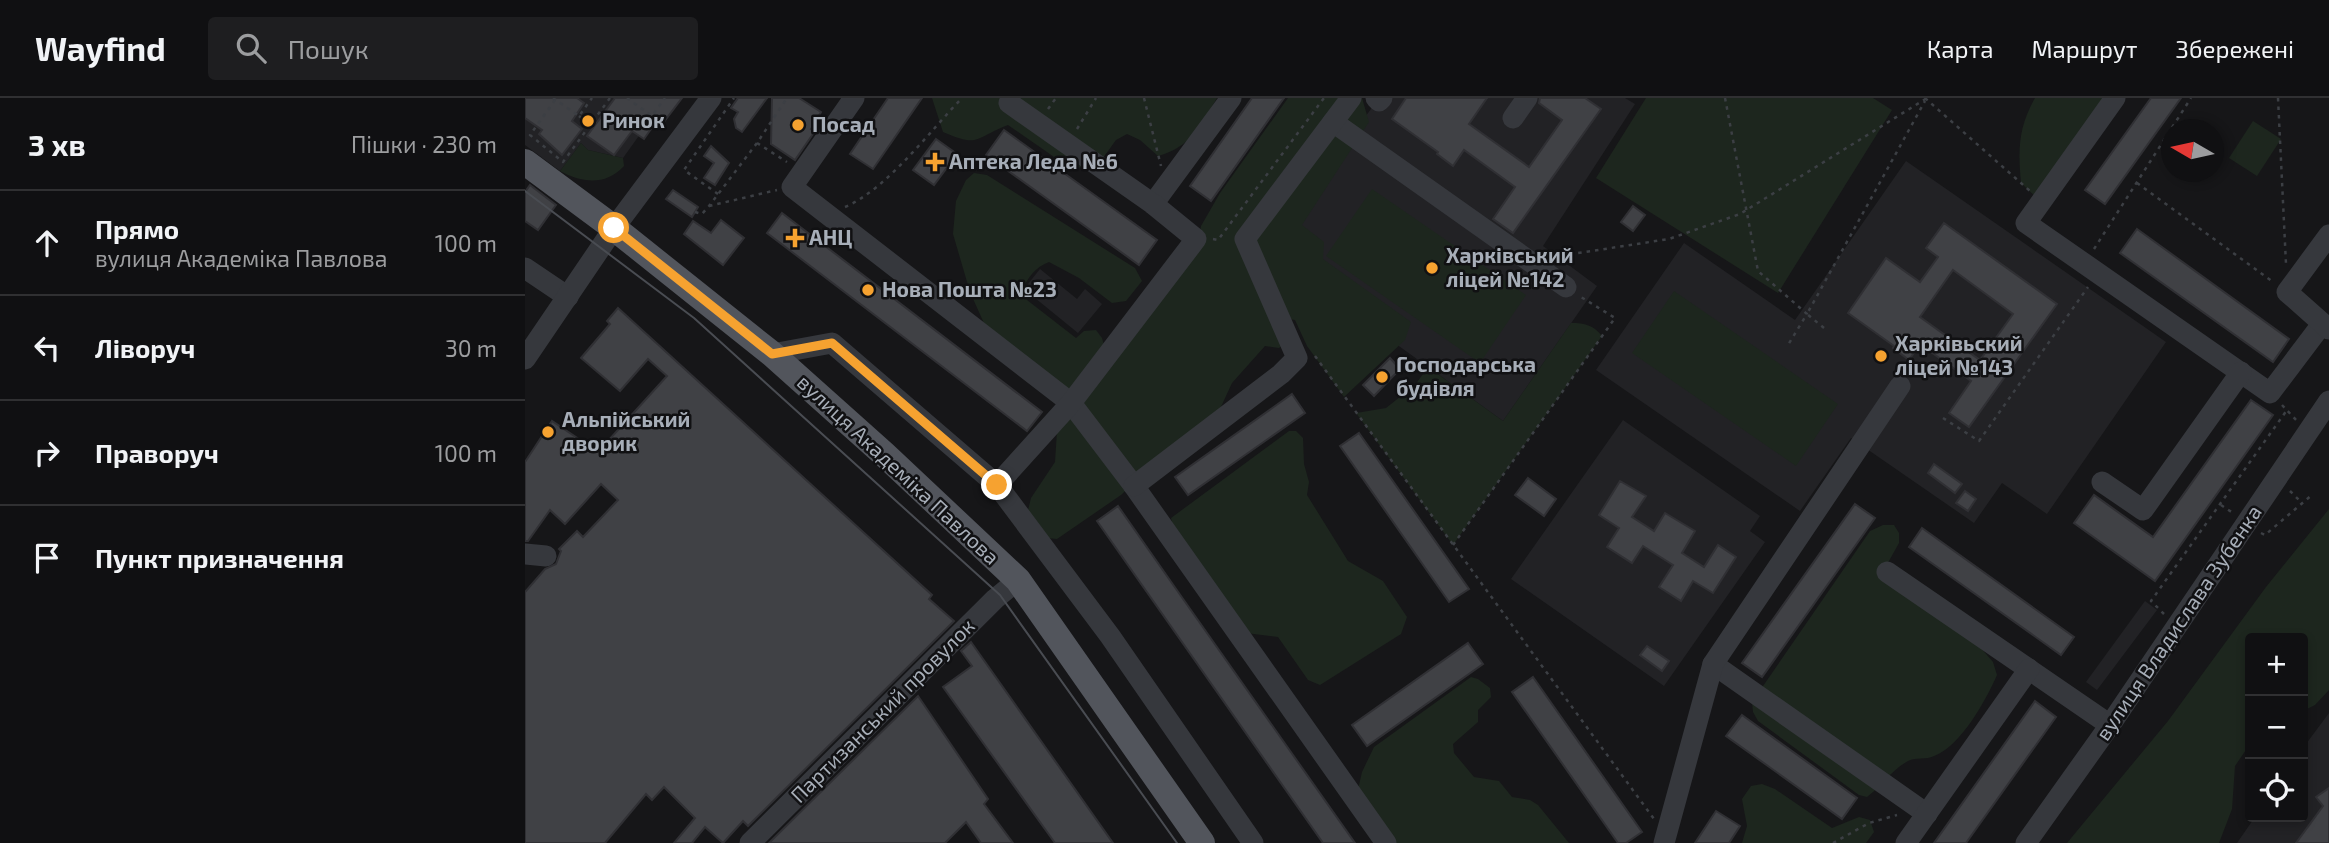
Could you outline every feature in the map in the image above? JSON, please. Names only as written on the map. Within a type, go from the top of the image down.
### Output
[{"type":"main road","name":"вулиця Академіка Павлова","points":[[525,162],[614,228],[772,354],[1018,580],[1202,843]]},
{"type":"street","points":[[525,359],[614,228],[711,98]]},
{"type":"street","points":[[854,98],[798,180],[828,215],[1071,403],[1134,486],[1386,843]]},
{"type":"street","points":[[1153,204],[1231,98]]},
{"type":"street","points":[[1134,486],[1281,374],[1297,358],[1245,239],[1351,98]]},
{"type":"street","points":[[1376,98],[1379,101],[1382,98]]},
{"type":"street","points":[[1513,118],[1527,98]]},
{"type":"street","points":[[2115,98],[2026,223],[2270,393],[2326,326],[2287,292],[2329,235]]},
{"type":"street","points":[[997,485],[1071,403],[1196,239],[1153,204],[1009,103]]},
{"type":"street","points":[[1333,122],[1566,287]]},
{"type":"street","points":[[525,268],[568,297]]},
{"type":"street","points":[[772,354],[832,343],[997,485],[1110,636],[1253,843]]},
{"type":"street","points":[[2102,482],[2143,510],[2241,372]]},
{"type":"street","points":[[1666,841],[1713,664],[1900,386]]},
{"type":"street","name":"вулиця Владислава Зубенка","points":[[2026,843],[2110,725],[2329,401]]},
{"type":"street","points":[[1887,572],[2110,725]]},
{"type":"street","name":"Партизанський провулок","points":[[750,843],[1018,580]]},
{"type":"street","points":[[1713,664],[1922,811]]},
{"type":"street","points":[[1906,843],[1922,811],[2029,669]]},
{"type":"path","points":[[579,116],[592,98]]},
{"type":"path","points":[[590,125],[554,99],[530,135],[563,162],[588,132],[590,125],[610,98]]},
{"type":"path","points":[[627,98],[652,116],[665,98]]},
{"type":"path","points":[[718,194],[684,170],[734,98]]},
{"type":"path","points":[[695,212],[702,214],[709,206],[787,98]]},
{"type":"path","points":[[828,215],[854,203],[890,175],[962,98]]},
{"type":"path","points":[[1067,144],[1096,98]]},
{"type":"path","points":[[1144,98],[1166,186]]},
{"type":"path","points":[[1218,240],[1324,98]]},
{"type":"path","points":[[1725,98],[1758,271],[1824,328]]},
{"type":"path","points":[[1529,261],[1669,239],[1747,210],[1926,98]]},
{"type":"path","points":[[1926,98],[2042,201]]},
{"type":"path","points":[[1788,345],[1926,98]]},
{"type":"path","points":[[1943,418],[1979,441],[2091,268],[2136,183],[2191,98]]},
{"type":"path","points":[[2278,98],[2287,292]]},
{"type":"path","points":[[757,143],[798,180]]},
{"type":"path","points":[[709,206],[798,180]]},
{"type":"path","points":[[2136,183],[2287,292]]},
{"type":"path","points":[[1238,211],[1252,231]]},
{"type":"path","points":[[1453,545],[1615,318],[1566,287]]},
{"type":"path","points":[[1315,356],[1666,841]]},
{"type":"path","points":[[2166,617],[2151,600],[2287,410],[2299,423]]},
{"type":"path","points":[[2287,489],[2302,503]]},
{"type":"path","points":[[2256,529],[2265,535],[2313,494]]},
{"type":"path","points":[[2220,504],[2236,514]]},
{"type":"path","points":[[1833,843],[1869,823],[1922,811]]},
{"type":"shaded area","name":"Ринок","points":[[525,98],[666,98],[623,158],[588,150],[581,143],[560,171],[525,145]]},
{"type":"shaded area","points":[[932,98],[1217,98],[1187,141],[1169,152],[1158,156],[1140,140],[1127,134],[1116,140],[1103,158],[1086,167],[1070,168],[1008,125],[971,140],[943,132]]},
{"type":"shaded area","points":[[1288,98],[1362,98],[1369,122],[1302,225],[1324,242],[1323,259],[1411,322],[1405,340],[1344,397],[1307,346],[1295,320],[1274,316],[1284,344],[1279,348],[1265,346],[1232,383],[1220,409],[1163,455],[1121,495],[1057,539],[1047,538],[1027,514],[1031,498],[1055,462],[1057,431],[1197,247],[1201,226],[1220,193]]},
{"type":"shaded area","name":"Харківський ліцей №142","points":[[1379,98],[1625,98],[1635,104],[1543,246],[1597,286],[1503,421],[1267,251]]},
{"type":"shaded area","points":[[1646,98],[1873,98],[1892,110],[1778,293],[1596,178]]},
{"type":"shaded area","points":[[2035,98],[2105,98],[2036,197],[2021,183],[2020,160],[2022,129]]},
{"type":"shaded area","points":[[2253,121],[2281,139],[2257,176],[2229,158]]},
{"type":"shaded area","points":[[581,143],[588,150],[623,158],[624,166],[602,180],[585,180],[560,171]]},
{"type":"shaded area","name":"Харківьский ліцей №143","points":[[1906,161],[2166,342],[2047,514],[2002,483],[1974,523],[1851,438],[1800,511],[1596,370],[1684,243],[1795,320]]},
{"type":"shaded area","points":[[974,173],[987,175],[1135,268],[1142,281],[1126,301],[1112,303],[1079,278],[1049,262],[1036,270],[1026,282],[1021,291],[1027,300],[1076,338],[1084,331],[1096,330],[1102,338],[1104,345],[1074,393],[987,330],[970,292],[953,234],[956,201],[966,180]]},
{"type":"shaded area","points":[[1372,189],[1526,295],[1480,363],[1326,256]]},
{"type":"shaded area","points":[[1040,269],[1077,299],[1085,289],[1102,304],[1078,333],[1024,289]]},
{"type":"shaded area","points":[[1674,291],[1838,404],[1796,466],[1632,353]]},
{"type":"shaded area","points":[[1571,323],[1588,325],[1602,336],[1453,545],[1356,413],[1386,408],[1415,385],[1428,367],[1503,421]]},
{"type":"shaded area","points":[[1623,420],[1760,516],[1750,531],[1765,542],[1664,686],[1511,579]]},
{"type":"shaded area","points":[[1289,431],[1296,431],[1303,438],[1304,464],[1309,482],[1307,495],[1348,561],[1383,581],[1407,617],[1401,634],[1320,685],[1308,680],[1278,637],[1246,633],[1175,535],[1171,518]]},
{"type":"shaded area","points":[[2329,509],[2329,690],[2308,708],[2308,633],[2245,633],[2245,751],[2235,766],[2232,809],[2219,843],[2067,843],[2168,721],[2266,587]]},
{"type":"shaded area","points":[[1883,525],[1894,525],[1899,533],[1899,543],[1880,577],[1980,647],[1993,662],[1997,675],[1979,709],[1954,743],[1934,756],[1908,761],[1867,797],[1859,795],[1758,721],[1752,702],[1870,531]]},
{"type":"shaded area","points":[[2145,601],[2157,610],[2097,690],[2086,682]]},
{"type":"shaded area","points":[[1471,677],[1490,688],[1491,697],[1478,710],[1478,722],[1453,744],[1454,753],[1474,777],[1499,781],[1512,797],[1530,800],[1538,805],[1569,843],[1392,843],[1357,794],[1362,772],[1374,747]]},
{"type":"shaded area","points":[[2329,713],[2329,843],[2237,843],[2252,822],[2308,822],[2308,741]]},
{"type":"shaded area","points":[[1762,784],[1775,789],[1832,828],[1859,817],[1870,820],[1874,832],[1866,843],[1742,843],[1747,826],[1742,799],[1751,786]]},
{"type":"building","points":[[525,98],[577,98],[584,103],[572,121],[582,129],[562,155],[539,134],[542,130],[525,118]]},
{"type":"building","points":[[615,98],[682,98],[663,123],[658,119],[644,139],[632,131],[614,155],[587,136]]},
{"type":"building","points":[[738,98],[767,98],[742,132],[736,128],[734,119],[738,112],[731,108]]},
{"type":"building","points":[[772,98],[799,98],[821,112],[811,129],[815,131],[795,160],[771,144]]},
{"type":"building","points":[[888,98],[922,98],[873,169],[850,154]]},
{"type":"building","points":[[1252,98],[1284,98],[1211,201],[1190,186]]},
{"type":"building","points":[[1406,98],[1487,98],[1469,124],[1529,167],[1562,120],[1539,103],[1540,98],[1585,98],[1601,109],[1513,233],[1493,219],[1515,187],[1464,150],[1453,166],[1392,119]]},
{"type":"building","points":[[2151,98],[2181,98],[2166,119],[2161,119],[2161,126],[2105,204],[2085,190]]},
{"type":"building","points":[[1004,130],[1157,240],[1139,265],[986,155]]},
{"type":"building","name":"Аптека Леда №6","points":[[936,139],[957,154],[934,185],[913,170]]},
{"type":"building","points":[[711,146],[729,163],[715,185],[704,178],[714,163],[704,156]]},
{"type":"building","points":[[530,185],[556,205],[538,230],[525,221],[525,192]]},
{"type":"building","points":[[673,190],[698,207],[692,217],[666,199]]},
{"type":"building","points":[[1633,206],[1645,215],[1633,231],[1621,222]]},
{"type":"building","points":[[782,213],[1042,412],[1027,431],[767,233]]},
{"type":"building","points":[[721,220],[744,238],[723,265],[684,234],[693,221],[711,233]]},
{"type":"building","points":[[1944,223],[2057,304],[1969,427],[1949,413],[1971,381],[1920,344],[1909,360],[1848,313],[1886,258],[1920,282],[1938,257],[1926,248]],"holes":[[[1953,270],[2013,314],[1980,360],[1920,317]]]},
{"type":"building","points":[[2137,229],[2289,339],[2273,362],[2120,253]]},
{"type":"building","points":[[618,308],[932,595],[929,599],[954,621],[748,826],[743,821],[723,843],[705,827],[692,843],[674,843],[695,818],[664,787],[652,800],[646,794],[605,843],[525,843],[525,592],[545,569],[556,564],[561,551],[559,549],[577,531],[583,537],[618,500],[601,484],[565,524],[550,510],[528,541],[525,541],[525,462],[552,421],[598,452],[667,376],[648,359],[620,391],[581,358],[610,324],[607,321]]},
{"type":"building","name":"Господарська будівля","points":[[1390,358],[1400,369],[1374,396],[1363,385]]},
{"type":"building","points":[[1292,394],[1305,413],[1188,495],[1175,477]]},
{"type":"building","points":[[2251,400],[2273,415],[2155,581],[2074,523],[2094,495],[2153,537]]},
{"type":"building","points":[[1359,433],[1469,589],[1449,602],[1340,446]]},
{"type":"building","points":[[1934,464],[1962,484],[1955,493],[1928,473]]},
{"type":"building","points":[[1528,478],[1556,499],[1544,516],[1515,495]]},
{"type":"building","points":[[1620,481],[1646,496],[1632,517],[1654,531],[1665,513],[1695,531],[1682,553],[1704,567],[1718,545],[1736,557],[1713,593],[1693,581],[1681,601],[1659,587],[1673,565],[1643,546],[1632,563],[1607,547],[1619,528],[1599,515]]},
{"type":"building","points":[[1965,491],[1976,499],[1968,511],[1956,503]]},
{"type":"building","points":[[1855,504],[1875,518],[1762,677],[1742,663]]},
{"type":"building","points":[[1118,506],[1355,843],[1323,843],[1097,521]]},
{"type":"building","points":[[1922,528],[2074,637],[2061,655],[1909,547]]},
{"type":"building","points":[[971,642],[1113,843],[1055,843],[943,687],[972,666],[961,651]]},
{"type":"building","points":[[1468,643],[1483,664],[1367,746],[1352,725]]},
{"type":"building","points":[[1647,646],[1669,661],[1662,671],[1640,655]]},
{"type":"building","points":[[1533,677],[1642,832],[1626,843],[1618,843],[1512,692]]},
{"type":"building","points":[[918,696],[988,799],[984,804],[1013,843],[981,843],[966,822],[945,843],[769,843]]},
{"type":"building","points":[[2035,701],[2056,717],[1966,843],[1934,843]]},
{"type":"building","points":[[1742,715],[1857,798],[1842,819],[1726,736]]},
{"type":"building","points":[[2329,788],[2329,843],[2296,843],[2323,806],[2316,797]]},
{"type":"building","points":[[1716,811],[1740,826],[1729,843],[1695,843]]},
{"type":"tram line","points":[[525,191],[694,318],[1000,595],[1177,843]]},
{"type":"place","name":"Ринок","points":[[588,121]]},
{"type":"place","name":"Посад","points":[[798,125]]},
{"type":"place","name":"Аптека Леда №6","points":[[935,162]]},
{"type":"place","name":"АНЦ","points":[[795,238]]},
{"type":"place","name":"Харківський ліцей №142","points":[[1432,268]]},
{"type":"place","name":"Нова Пошта №23","points":[[868,290]]},
{"type":"place","name":"Харківьский ліцей №143","points":[[1881,356]]},
{"type":"place","name":"Господарська будівля","points":[[1382,377]]},
{"type":"place","name":"Альпійський дворик","points":[[548,432]]},
{"type":"route","points":[[614,228],[772,354],[832,343],[997,485]]}]
